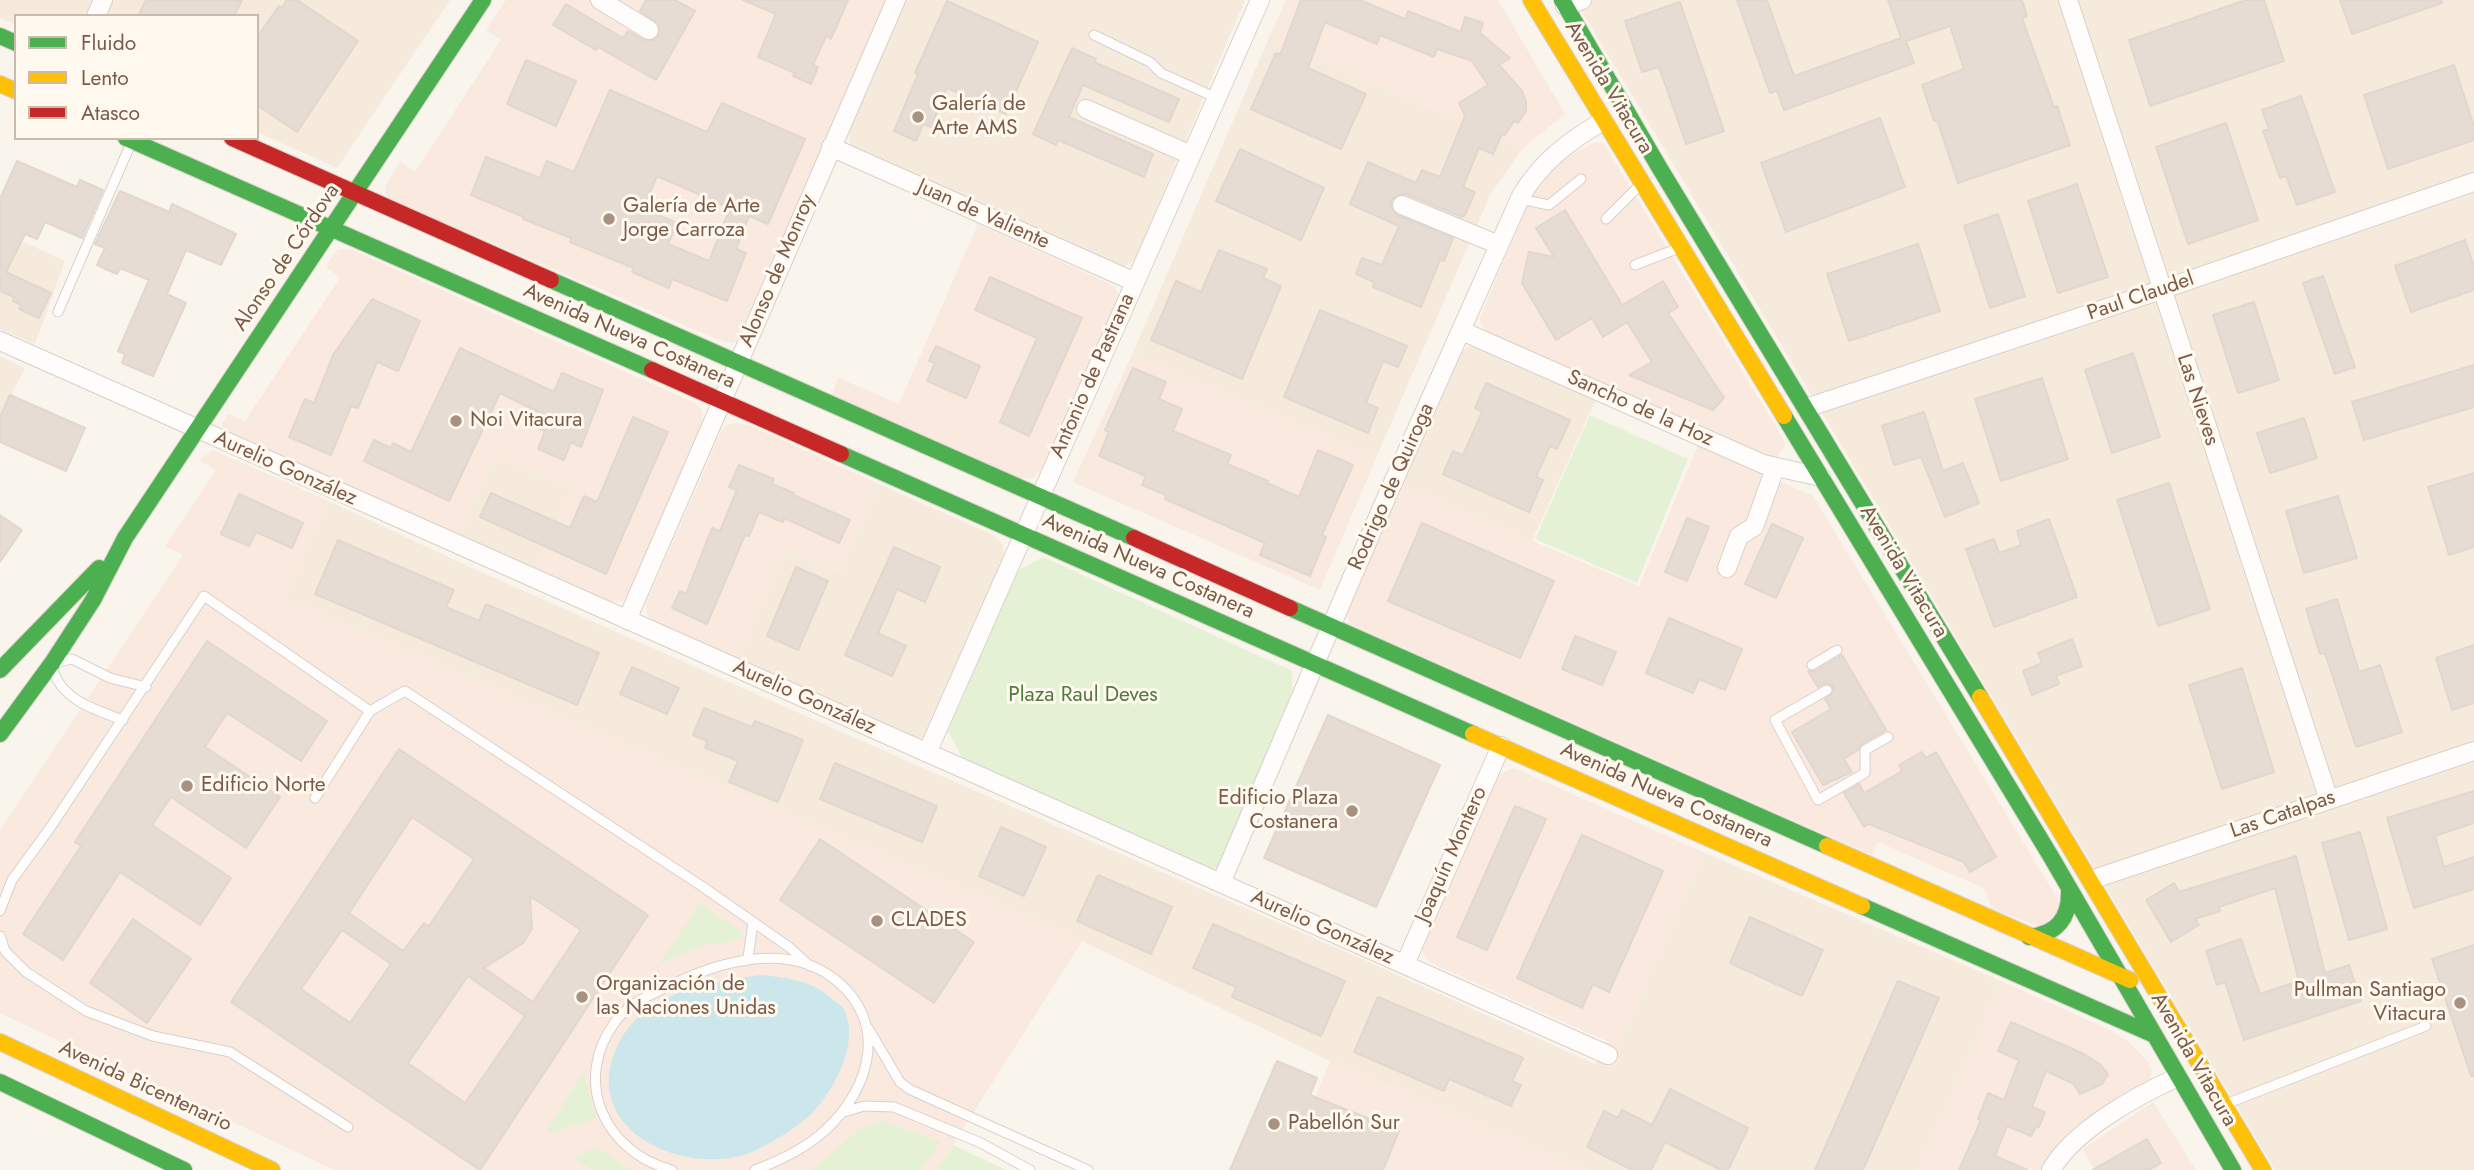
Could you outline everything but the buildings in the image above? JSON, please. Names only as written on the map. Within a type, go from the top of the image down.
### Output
[{"type":"main road","name":"Alonso de Córdova","points":[[0,734],[52,663],[93,600],[125,538],[483,0]]},
{"type":"main road","points":[[1533,0],[1555,7],[1570,2]]},
{"type":"main road","name":"Avenida Vitacura","points":[[1533,0],[1641,184],[2050,855],[2233,1170]]},
{"type":"main road","name":"Avenida Vitacura","points":[[1570,2],[1806,408],[2263,1170]]},
{"type":"main road","name":"Avenida Nueva Costanera","points":[[129,140],[1501,746],[1753,844],[2152,1034]]},
{"type":"main road","name":"Avenida Nueva Costanera","points":[[237,140],[1751,814],[2120,975],[2144,990],[2175,1024]]},
{"type":"main road","name":"Alonso de Córdova","points":[[0,670],[26,646],[125,538]]},
{"type":"main road","points":[[26,646],[52,663]]},
{"type":"main road","points":[[1751,814],[1753,844]]},
{"type":"main road","points":[[2050,855],[2071,877],[2091,880]]},
{"type":"main road","points":[[2029,937],[2052,932],[2061,925],[2068,914],[2069,890]]},
{"type":"main road","name":"Avenida Bicentenario","points":[[0,1042],[272,1170]]},
{"type":"main road","points":[[0,1082],[184,1170]]},
{"type":"street","points":[[600,0],[649,30]]},
{"type":"street","name":"Alonso de Monroy","points":[[627,621],[896,0]]},
{"type":"street","name":"Antonio de Pastrana","points":[[927,753],[1260,0]]},
{"type":"street","name":"Las Nieves","points":[[2068,0],[2329,800]]},
{"type":"street","points":[[1086,109],[1191,155]]},
{"type":"street","name":"Rodrigo de Quiroga","points":[[1221,883],[1520,199],[1532,177],[1564,145],[1603,121]]},
{"type":"street","name":"Juan de Valiente","points":[[831,147],[1135,282]]},
{"type":"street","name":"Paul Claudel","points":[[1806,408],[2474,182]]},
{"type":"street","points":[[1402,205],[1499,245]]},
{"type":"street","name":"Sancho de la Hoz","points":[[1462,331],[1775,468],[1821,477]]},
{"type":"street","name":"Aurelio González","points":[[0,341],[1608,1055]]},
{"type":"street","points":[[1727,568],[1739,536],[1754,527],[1775,468]]},
{"type":"street","name":"Joaquín Montero","points":[[1405,964],[1501,746]]},
{"type":"street","name":"Las Catalpas","points":[[2091,880],[2474,751]]},
{"type":"street","points":[[2051,1170],[2081,1136],[2114,1111],[2152,1088],[2178,1077]]},
{"type":"lane","points":[[1094,35],[1150,62],[1161,73],[1217,98]]},
{"type":"lane","points":[[58,312],[129,140]]},
{"type":"lane","points":[[1520,199],[1549,205],[1581,179]]},
{"type":"lane","points":[[1606,219],[1641,184]]},
{"type":"lane","points":[[1635,265],[1680,248]]},
{"type":"lane","points":[[0,911],[12,880],[146,687],[204,596],[370,711]]},
{"type":"lane","points":[[1811,665],[1837,650]]},
{"type":"lane","points":[[123,720],[90,708],[73,698],[56,681],[52,663],[72,659],[110,678],[146,687]]},
{"type":"lane","points":[[1827,690],[1775,720],[1818,800],[1865,773],[1865,750],[1888,737]]},
{"type":"lane","points":[[315,798],[370,711],[405,691],[703,887],[789,947],[810,966]]},
{"type":"lane","points":[[748,958],[753,923]]},
{"type":"lane","points":[[0,936],[5,951],[26,972],[86,1011],[153,1036],[230,1052],[348,1127]]},
{"type":"lane","points":[[672,1170],[655,1166],[626,1146],[608,1127],[598,1105],[595,1082],[598,1052],[615,1022],[631,1005],[678,981],[719,965],[748,958],[776,959],[810,966],[832,977],[846,989],[862,1011],[867,1026],[900,1082],[909,1089],[1088,1170]]},
{"type":"lane","points":[[755,1170],[776,1162],[816,1139],[844,1112],[855,1095],[866,1068],[867,1026]]},
{"type":"lane","points":[[2224,1105],[2426,1026]]},
{"type":"lane","points":[[844,1112],[864,1106],[894,1107],[981,1143],[1030,1170]]},
{"type":"shaded area","points":[[0,0],[450,0],[337,168],[259,133],[259,14],[14,14],[14,24],[0,18]]},
{"type":"shaded area","points":[[506,0],[888,0],[737,340],[732,343],[717,339],[387,196],[385,187],[400,161],[415,172],[501,40],[486,30]]},
{"type":"shaded area","points":[[904,0],[1245,0],[1136,257],[1129,264],[1123,267],[1115,265],[858,152],[850,146],[849,130]]},
{"type":"shaded area","points":[[1286,0],[1498,0],[1565,114],[1523,148],[1269,38]]},
{"type":"shaded area","points":[[1575,0],[2474,0],[2474,1170],[2275,1170]]},
{"type":"shaded area","points":[[1269,38],[1523,148],[1490,195],[1376,458],[1132,355]]},
{"type":"shaded area","points":[[1596,142],[1604,144],[1784,440],[1785,446],[1777,457],[1769,456],[1488,333],[1481,325],[1480,318],[1530,198],[1563,159]]},
{"type":"shaded area","points":[[978,224],[1106,282],[1115,287],[1118,293],[1119,300],[1043,467],[1032,478],[1020,478],[832,395],[838,378],[899,404]]},
{"type":"shaded area","points":[[0,231],[65,261],[35,344],[0,329]]},
{"type":"shaded area","points":[[350,249],[695,403],[701,409],[703,423],[622,602],[609,601],[536,570],[571,488],[495,455],[458,535],[226,434],[222,423],[228,414],[245,421],[340,278],[326,267],[332,257],[338,250]]},
{"type":"shaded area","points":[[1473,346],[1596,399],[1532,541],[1400,485],[1461,353],[1467,347]]},
{"type":"shaded area","points":[[1132,355],[1376,458],[1320,590],[1073,482]]},
{"type":"shaded area","points":[[0,356],[25,368],[0,416]]},
{"type":"shaded area","points":[[727,425],[749,425],[879,484],[839,572],[786,549],[736,660],[655,624],[647,615],[646,604],[721,432]]},
{"type":"shaded area","points":[[1698,445],[1813,496],[2057,898],[2060,909],[2041,927],[1992,909],[1984,888],[1878,842],[1872,855],[1350,624],[1346,613],[1348,603],[1400,485],[1639,586]]},
{"type":"shaded area","points":[[213,450],[329,501],[284,598],[1082,941],[937,1170],[335,1170],[0,1013],[0,830],[183,555],[165,546],[216,470],[199,460]]},
{"type":"shaded area","points":[[495,455],[572,488],[536,570],[458,535]]},
{"type":"shaded area","points":[[879,484],[993,535],[1003,545],[1003,559],[926,736],[918,739],[736,660],[786,549],[839,572]]},
{"type":"shaded area","points":[[329,501],[472,568],[1595,1064],[1606,1041],[1618,1045],[1703,852],[2003,982],[1919,1170],[1586,1170],[1330,1061],[1082,941],[283,598]]},
{"type":"shaded area","points":[[1514,768],[1703,852],[1618,1046],[1431,963],[1424,956],[1422,943],[1494,780],[1498,775]]},
{"type":"shaded area","points":[[2003,982],[2110,1030],[2129,1042],[2148,1062],[2152,1071],[2150,1079],[2075,1126],[2059,1143],[2043,1170],[1919,1170]]},
{"type":"shaded area","points":[[1330,1061],[1586,1170],[1286,1170]]},
{"type":"shaded area","points":[[2153,1102],[2196,1170],[2095,1170],[2083,1149]]},
{"type":"green space","points":[[1590,415],[1688,459],[1637,583],[1535,539]]},
{"type":"green space","name":"Plaza Raul Deves","points":[[1043,557],[1292,671],[1292,691],[1219,867],[1206,871],[965,763],[948,731],[1018,570]]},
{"type":"green space","points":[[700,903],[741,931],[742,936],[728,942],[702,946],[659,965]]},
{"type":"green space","points":[[583,1073],[596,1119],[545,1134]]},
{"type":"green space","points":[[880,1120],[940,1142],[922,1170],[812,1170],[859,1130]]},
{"type":"green space","points":[[953,1145],[1006,1170],[937,1170]]},
{"type":"green space","points":[[597,1147],[631,1170],[593,1170],[572,1157]]},
{"type":"water","points":[[762,975],[790,979],[815,987],[843,1008],[848,1020],[848,1047],[838,1076],[823,1100],[809,1116],[782,1136],[752,1152],[734,1157],[704,1159],[675,1154],[660,1149],[634,1133],[614,1107],[609,1088],[613,1057],[628,1029],[642,1014],[659,1002],[679,993],[720,981]]},
{"type":"traffic: fast","points":[[0,734],[52,663],[93,600],[125,538],[483,0]]},
{"type":"traffic: fast","points":[[1562,0],[1659,167],[1980,697]]},
{"type":"traffic: fast","points":[[0,36],[14,42]]},
{"type":"traffic: fast","points":[[131,140],[652,370]]},
{"type":"traffic: fast","points":[[551,280],[1134,538]]},
{"type":"traffic: fast","points":[[1784,416],[2050,855],[2233,1170]]},
{"type":"traffic: fast","points":[[841,454],[1473,734]]},
{"type":"traffic: fast","points":[[0,670],[99,568]]},
{"type":"traffic: fast","points":[[1290,608],[1827,846]]},
{"type":"traffic: fast","points":[[2029,937],[2047,932],[2060,923],[2067,909],[2069,890]]},
{"type":"traffic: fast","points":[[1862,906],[2152,1034]]},
{"type":"traffic: fast","points":[[0,1082],[184,1170]]},
{"type":"traffic: slow","points":[[1531,0],[1784,416]]},
{"type":"traffic: slow","points":[[0,84],[14,90]]},
{"type":"traffic: slow","points":[[1980,697],[2263,1170]]},
{"type":"traffic: slow","points":[[1473,734],[1862,906]]},
{"type":"traffic: slow","points":[[1827,846],[2130,980]]},
{"type":"traffic: slow","points":[[0,1042],[272,1170]]},
{"type":"traffic: jam","points":[[236,140],[551,280]]},
{"type":"traffic: jam","points":[[652,370],[841,454]]},
{"type":"traffic: jam","points":[[1134,538],[1290,608]]},
{"type":"place","name":"Galería de Arte AMS","points":[[918,117]]},
{"type":"place","name":"Galería de Arte Jorge Carroza","points":[[609,219]]},
{"type":"place","name":"Noi Vitacura","points":[[456,421]]},
{"type":"place","name":"Edificio Norte","points":[[187,786]]},
{"type":"place","name":"Edificio Plaza Costanera","points":[[1352,811]]},
{"type":"place","name":"CLADES","points":[[877,921]]},
{"type":"place","name":"Organización de las Naciones Unidas","points":[[582,997]]},
{"type":"place","name":"Pullman Santiago Vitacura","points":[[2460,1003]]},
{"type":"place","name":"Pabellón Sur","points":[[1274,1124]]}]
